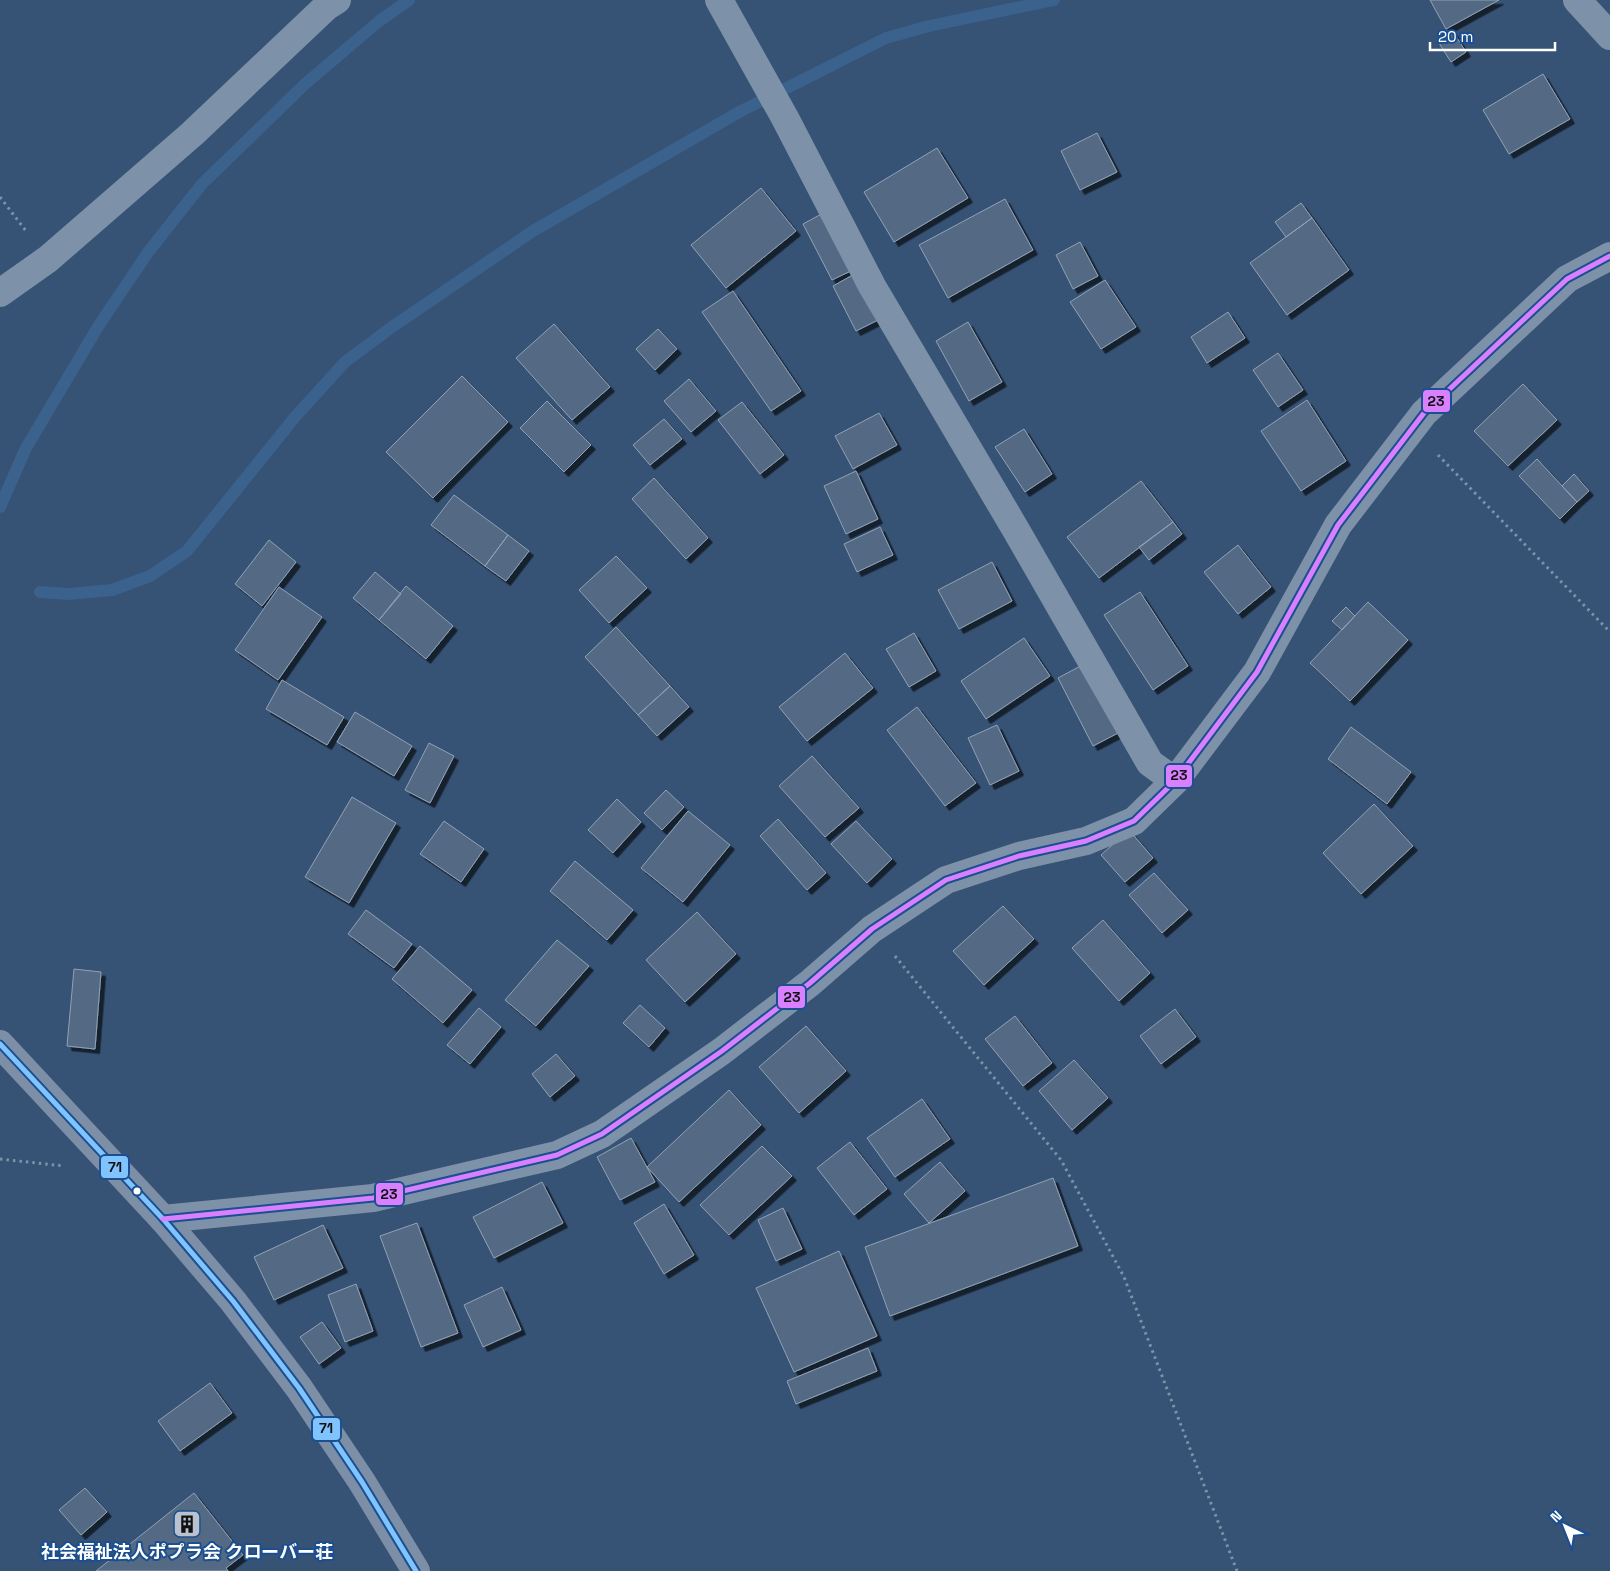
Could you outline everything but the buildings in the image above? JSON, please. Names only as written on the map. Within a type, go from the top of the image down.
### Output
[{"type":"main road","points":[[0,1044],[163,1219],[232,1301],[299,1388],[362,1482],[416,1571]]},
{"type":"street","points":[[0,293],[48,259],[192,134],[326,8],[337,0]]},
{"type":"street","points":[[718,0],[785,118],[872,286],[1016,530],[1150,763],[1176,781]]},
{"type":"street","points":[[1577,0],[1610,36]]},
{"type":"street","points":[[163,1219],[373,1198],[558,1155],[602,1134],[722,1051],[810,983],[872,929],[946,880],[1019,856],[1086,841],[1134,821],[1176,781],[1257,672],[1338,525],[1424,413],[1566,279],[1610,256]]},
{"type":"path","points":[[0,197],[48,259]]},
{"type":"path","points":[[1412,429],[1610,632]]},
{"type":"path","points":[[872,929],[1060,1160],[1124,1278],[1237,1571]]},
{"type":"path","points":[[0,1159],[118,1171]]},
{"type":"waterway","points":[[0,507],[26,448],[99,325],[149,251],[202,184],[305,84],[378,22],[409,0]]},
{"type":"waterway","points":[[40,592],[69,594],[112,590],[150,576],[187,551],[295,417],[345,362],[392,327],[533,231],[741,111],[886,38],[929,26],[1054,0]]},
{"type":"transit line","name":"23","points":[[163,1219],[373,1198],[557,1155],[602,1134],[722,1051],[810,983],[872,929],[946,880],[1019,856],[1086,841],[1134,821],[1175,781],[1257,672],[1338,525],[1424,413],[1567,279],[1610,256]]},
{"type":"transit line","name":"71","points":[[0,1044],[163,1219],[233,1301],[299,1388],[362,1482],[416,1571]]},
{"type":"place","name":"社会福祉法人ポプラ会 クローバー荘","points":[[187,1524]]}]
